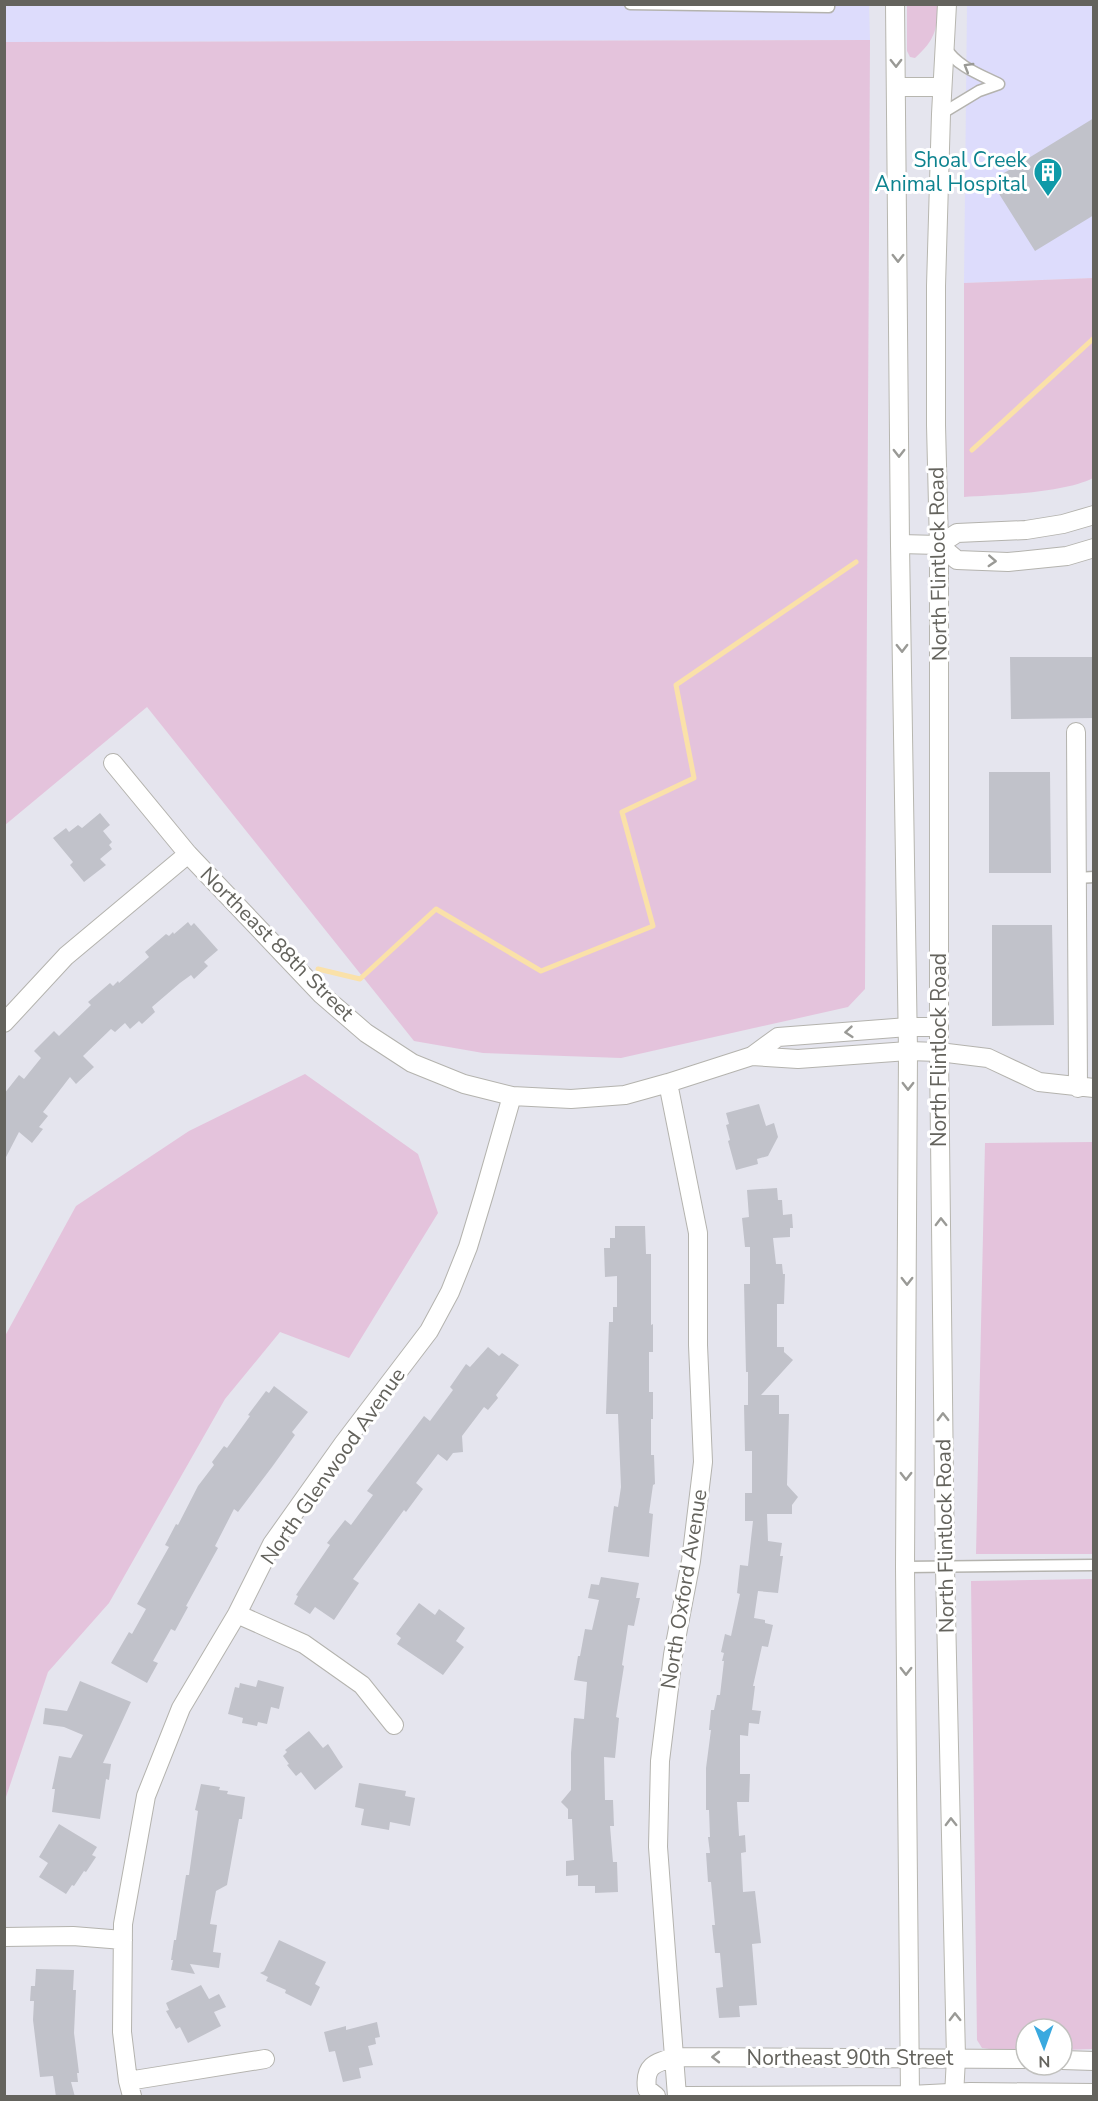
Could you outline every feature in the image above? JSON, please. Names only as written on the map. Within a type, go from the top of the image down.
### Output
[{"type":"street","name":"North Flintlock Road","points":[[895,4],[900,544],[908,1027],[905,1567],[910,2096]]},
{"type":"street","name":"North Flintlock Road","points":[[947,4],[943,43],[936,286],[936,425],[939,545],[939,1052],[945,1568],[956,2058],[954,2094]]},
{"type":"street","points":[[896,87],[942,87]]},
{"type":"street","points":[[900,544],[939,545],[957,533],[1026,530],[1063,524],[1094,515]]},
{"type":"street","points":[[939,545],[957,560],[1008,562],[1067,556],[1094,548]]},
{"type":"street","points":[[1076,732],[1085,878],[1086,1088]]},
{"type":"street","name":"Northeast 88th Street","points":[[113,763],[188,854],[322,995],[366,1033],[412,1063],[464,1084],[512,1096],[571,1099],[625,1095],[752,1056],[778,1037],[908,1027]]},
{"type":"street","points":[[4,1023],[66,956],[188,854]]},
{"type":"street","points":[[908,1027],[939,1027]]},
{"type":"street","name":"Northeast 88th Street","points":[[752,1056],[798,1059],[908,1051],[939,1052],[988,1058],[1039,1082],[1086,1088]]},
{"type":"street","name":"North Oxford Avenue","points":[[668,1083],[698,1233],[698,1345],[703,1462],[691,1562],[673,1655],[660,1761],[658,1846],[677,2097]]},
{"type":"street","name":"North Glenwood Avenue","points":[[265,2059],[130,2089],[122,2032],[123,1924],[146,1796],[181,1708],[237,1614],[272,1544],[429,1331],[450,1292],[471,1236],[512,1096]]},
{"type":"street","points":[[237,1614],[304,1644],[362,1685],[394,1725]]},
{"type":"street","points":[[4,1937],[73,1936],[123,1940]]},
{"type":"street","points":[[656,2097],[647,2090],[648,2070],[658,2062],[675,2057]]},
{"type":"street","name":"Northeast 90th Street","points":[[675,2057],[1014,2059]]},
{"type":"street","points":[[1074,2060],[1094,2061]]},
{"type":"street","name":"Northeast 90th Street","points":[[687,2097],[1094,2093]]},
{"type":"lane","points":[[630,4],[829,8],[829,4]]},
{"type":"lane","points":[[941,114],[979,91],[999,84],[964,66],[949,54],[943,43]]},
{"type":"lane","points":[[905,1567],[1094,1565]]},
{"type":"shaded area","points":[[869,4],[870,40],[5,42],[4,5]]},
{"type":"shaded area","points":[[907,5],[938,5],[934,34],[927,46],[915,58],[910,57],[907,51]]},
{"type":"shaded area","points":[[967,5],[1093,5],[1093,278],[964,283]]},
{"type":"shaded area","points":[[870,40],[865,989],[848,1007],[621,1058],[483,1053],[414,1041],[147,707],[5,825],[5,42]]},
{"type":"shaded area","points":[[1093,278],[1093,478],[1049,490],[964,497],[964,283]]},
{"type":"shaded area","points":[[305,1074],[418,1154],[438,1213],[349,1358],[280,1332],[225,1399],[109,1603],[48,1672],[5,1800],[5,1336],[76,1206],[189,1131]]},
{"type":"shaded area","points":[[1093,1142],[1093,1554],[976,1554],[985,1143]]},
{"type":"shaded area","points":[[1093,1579],[1093,2049],[1074,2050],[1074,2017],[1014,2017],[1014,2051],[982,2048],[977,2040],[971,1581]]},
{"type":"building","name":"Shoal Creek Animal Hospital","points":[[1094,118],[1094,215],[1035,251],[991,181]]},
{"type":"building","points":[[1010,657],[1094,657],[1094,718],[1011,719]]},
{"type":"building","points":[[989,772],[1050,772],[1051,873],[989,873]]},
{"type":"building","points":[[100,813],[110,825],[103,831],[112,842],[109,845],[112,849],[100,859],[106,865],[84,882],[70,865],[73,862],[53,838],[66,828],[69,832],[78,825],[82,828]]},
{"type":"building","points":[[188,922],[191,926],[194,923],[218,950],[204,962],[208,966],[194,979],[191,975],[180,983],[152,1007],[155,1012],[142,1024],[139,1021],[130,1029],[125,1023],[115,1032],[111,1029],[83,1056],[94,1067],[76,1084],[70,1077],[43,1112],[48,1116],[39,1127],[43,1129],[32,1143],[19,1132],[4,1161],[4,1094],[19,1075],[24,1079],[41,1058],[34,1051],[54,1031],[59,1036],[91,1005],[88,1002],[110,983],[113,986],[118,981],[119,983],[149,957],[145,952],[166,934],[169,936],[173,932],[174,934]]},
{"type":"building","points":[[992,925],[1052,925],[1054,1025],[992,1026]]},
{"type":"building","points":[[759,1104],[766,1126],[774,1123],[778,1137],[768,1156],[757,1159],[758,1164],[736,1170],[728,1141],[730,1140],[726,1125],[729,1124],[726,1113]]},
{"type":"building","points":[[777,1188],[778,1200],[782,1200],[783,1215],[792,1214],[793,1228],[790,1228],[790,1237],[773,1238],[776,1264],[782,1264],[783,1274],[785,1274],[784,1304],[777,1304],[777,1347],[784,1347],[784,1352],[793,1360],[761,1395],[779,1395],[779,1414],[789,1414],[787,1485],[798,1497],[792,1505],[792,1514],[767,1514],[768,1541],[782,1543],[780,1556],[783,1556],[778,1593],[758,1591],[754,1618],[765,1620],[765,1623],[773,1625],[768,1647],[762,1646],[753,1686],[755,1686],[752,1710],[761,1711],[759,1724],[749,1723],[748,1736],[740,1735],[740,1774],[750,1774],[749,1802],[737,1802],[739,1836],[745,1835],[746,1852],[741,1853],[743,1892],[755,1891],[761,1943],[752,1944],[757,2005],[739,2006],[740,2017],[719,2018],[716,1988],[723,1987],[720,1953],[715,1953],[711,1882],[708,1882],[706,1853],[710,1853],[708,1837],[710,1837],[709,1810],[706,1810],[706,1768],[711,1710],[714,1710],[717,1695],[720,1695],[724,1661],[722,1661],[724,1653],[721,1652],[725,1634],[731,1636],[740,1594],[737,1593],[740,1565],[748,1566],[753,1521],[745,1521],[745,1493],[752,1493],[752,1451],[745,1451],[744,1405],[748,1405],[748,1372],[746,1372],[744,1284],[750,1284],[750,1247],[745,1247],[742,1218],[749,1217],[747,1190]]},
{"type":"building","points":[[615,1226],[645,1226],[646,1254],[651,1254],[653,1352],[649,1352],[649,1392],[653,1392],[651,1455],[654,1455],[655,1484],[649,1513],[653,1514],[649,1557],[608,1552],[614,1506],[618,1507],[621,1487],[618,1414],[606,1414],[609,1322],[613,1322],[613,1307],[617,1307],[617,1276],[605,1277],[604,1248],[610,1248],[610,1238],[615,1238]]},
{"type":"building","points":[[488,1347],[499,1356],[502,1353],[519,1365],[496,1395],[498,1398],[488,1410],[484,1407],[462,1436],[463,1452],[453,1453],[447,1461],[438,1454],[416,1483],[423,1489],[406,1512],[404,1510],[353,1579],[359,1583],[334,1620],[315,1607],[310,1614],[294,1604],[298,1596],[296,1595],[330,1545],[327,1543],[345,1520],[351,1525],[373,1495],[367,1491],[424,1416],[430,1421],[453,1390],[450,1387],[466,1364],[470,1367]]},
{"type":"building","points":[[274,1386],[308,1412],[292,1432],[295,1435],[238,1512],[234,1509],[215,1546],[218,1548],[186,1606],[188,1607],[175,1631],[171,1629],[153,1661],[158,1663],[147,1683],[111,1663],[129,1632],[132,1634],[146,1609],[137,1604],[169,1547],[165,1545],[176,1524],[178,1525],[198,1486],[214,1465],[212,1462],[224,1446],[227,1448],[266,1391],[269,1393]]},
{"type":"building","points":[[601,1577],[639,1583],[636,1598],[640,1598],[634,1626],[628,1625],[616,1717],[619,1718],[615,1758],[604,1757],[605,1800],[613,1800],[614,1826],[610,1826],[613,1862],[617,1862],[618,1892],[595,1893],[595,1886],[578,1886],[578,1875],[566,1876],[566,1861],[574,1860],[572,1819],[568,1819],[568,1809],[561,1802],[571,1790],[574,1718],[584,1719],[587,1682],[574,1680],[585,1629],[592,1630],[599,1600],[588,1598],[591,1584],[599,1585]]},
{"type":"building","points":[[419,1603],[435,1615],[439,1609],[465,1628],[456,1641],[464,1647],[443,1675],[397,1644],[401,1638],[396,1634]]},
{"type":"building","points":[[258,1680],[284,1687],[279,1709],[271,1707],[267,1724],[258,1722],[257,1726],[242,1723],[243,1718],[228,1714],[235,1687],[239,1688],[240,1683],[256,1687]]},
{"type":"building","points":[[80,1681],[131,1702],[103,1763],[111,1764],[109,1780],[106,1779],[100,1819],[52,1812],[55,1789],[52,1789],[59,1756],[71,1758],[83,1735],[64,1727],[43,1724],[45,1708],[67,1711]]},
{"type":"building","points":[[309,1731],[323,1748],[328,1744],[343,1767],[315,1790],[301,1772],[296,1776],[283,1756],[287,1752],[285,1750]]},
{"type":"building","points":[[359,1783],[406,1791],[405,1796],[415,1798],[410,1826],[390,1822],[389,1830],[361,1825],[364,1809],[355,1807]]},
{"type":"building","points":[[201,1784],[220,1787],[219,1790],[228,1791],[227,1794],[245,1797],[227,1885],[216,1891],[210,1924],[217,1925],[213,1952],[221,1953],[219,1968],[190,1964],[195,1974],[171,1970],[173,1960],[171,1960],[186,1875],[189,1875],[198,1811],[195,1810]]},
{"type":"building","points":[[59,1824],[97,1847],[92,1855],[96,1857],[66,1894],[39,1877],[48,1863],[39,1857]]},
{"type":"building","points":[[279,1940],[326,1962],[315,1984],[320,1987],[311,2006],[285,1993],[286,1990],[266,1981],[268,1977],[260,1973],[264,1971]]},
{"type":"building","points":[[36,1969],[74,1970],[73,1990],[76,1990],[74,2033],[79,2073],[77,2073],[78,2082],[71,2082],[75,2097],[56,2097],[53,2076],[40,2077],[33,2020],[34,2001],[30,2001],[31,1986],[35,1986]]},
{"type":"building","points":[[201,1985],[209,1999],[219,1994],[226,2007],[214,2012],[221,2026],[188,2043],[180,2027],[176,2029],[166,2011],[169,2010],[166,2003]]},
{"type":"building","points":[[377,2022],[380,2037],[375,2038],[376,2044],[368,2046],[373,2065],[359,2068],[361,2078],[343,2082],[335,2051],[329,2052],[324,2032],[346,2026],[346,2030]]},
{"type":"waterway","points":[[972,450],[1094,338]]},
{"type":"waterway","points":[[318,969],[360,979],[436,909],[541,971],[653,926],[622,812],[694,778],[676,685],[856,562]]},
{"type":"place","name":"Shoal Creek Animal Hospital","points":[[1048,198]]}]
